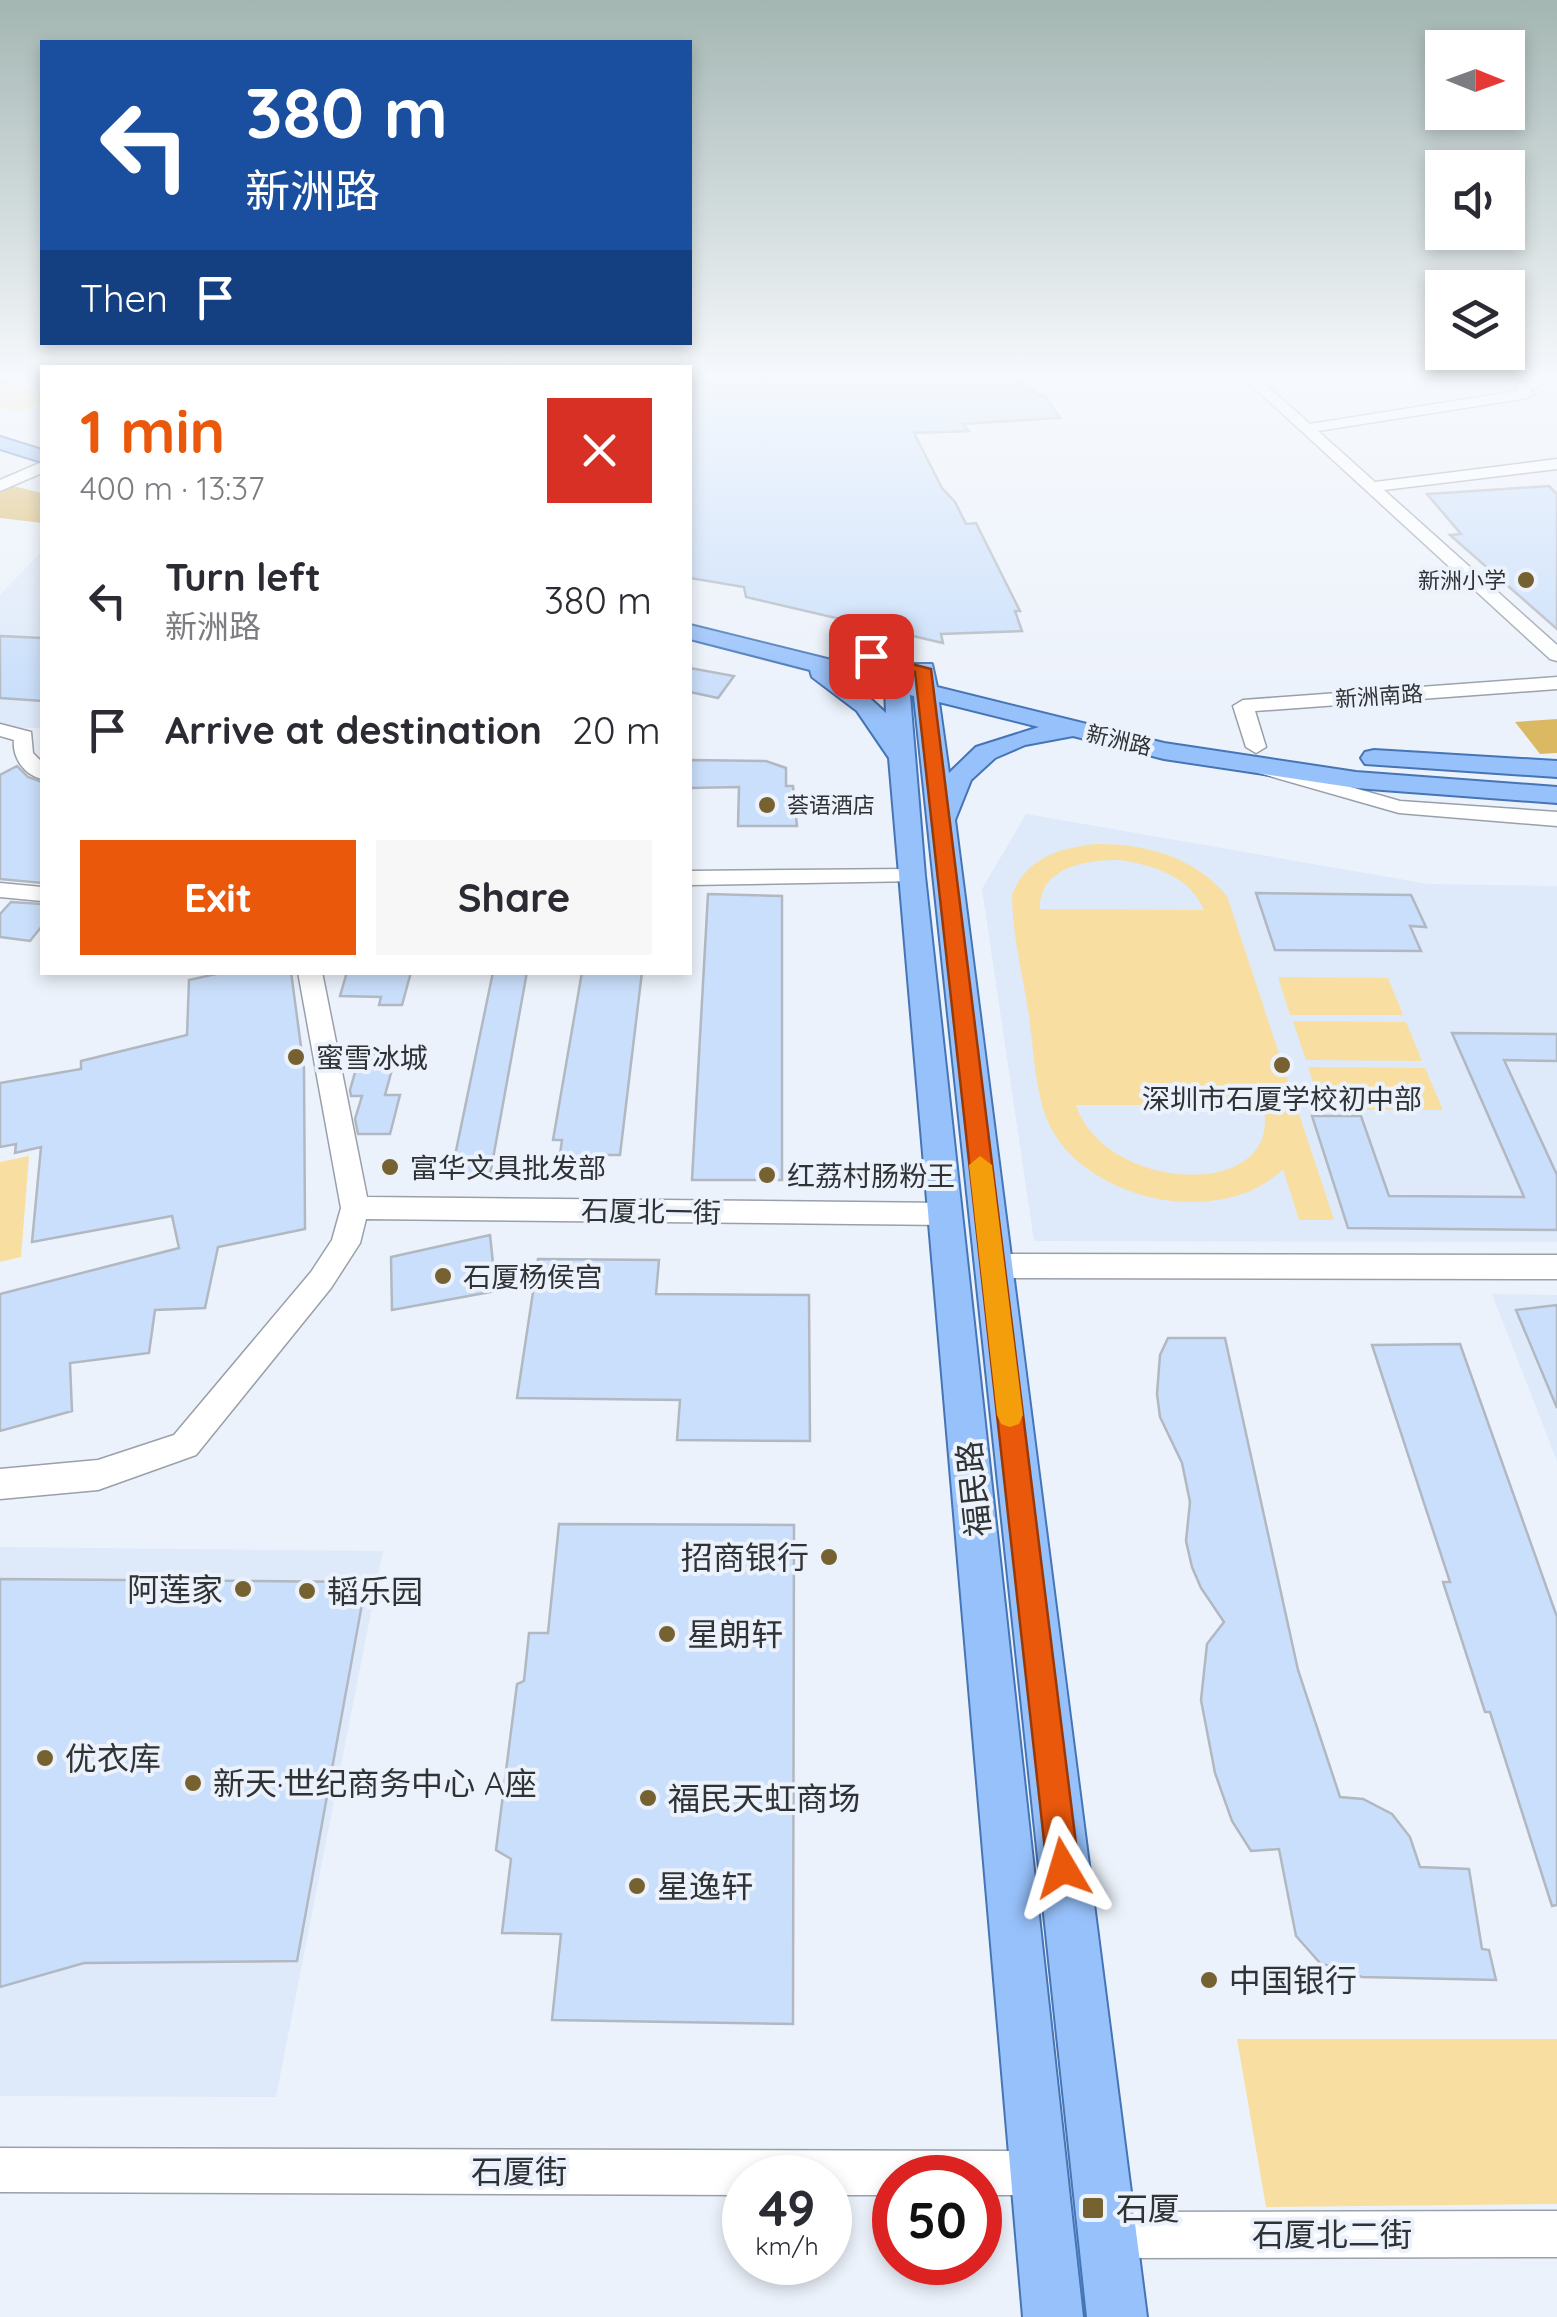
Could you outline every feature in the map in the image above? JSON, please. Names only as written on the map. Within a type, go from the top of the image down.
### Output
[{"type":"main road","name":"新洲路","points":[[692,613],[896,673],[1243,754],[1400,785],[1557,794]]},
{"type":"main road","name":"新洲路","points":[[692,632],[789,656],[896,673]]},
{"type":"main road","points":[[789,656],[858,697],[892,738],[904,766]]},
{"type":"main road","name":"福民路","points":[[896,673],[910,876],[1052,2317]]},
{"type":"main road","name":"新洲路","points":[[924,680],[1092,734],[1243,754],[1557,769]]},
{"type":"main road","name":"福民路","points":[[924,680],[1117,2317]]},
{"type":"main road","points":[[941,828],[956,777],[979,756],[1017,739],[1042,734],[1092,734]]},
{"type":"street","points":[[1363,481],[1557,656]]},
{"type":"street","points":[[1370,487],[1418,481]]},
{"type":"street","name":"新洲南路","points":[[1243,754],[1243,706],[1557,683]]},
{"type":"street","points":[[0,730],[33,734]]},
{"type":"street","points":[[0,750],[33,734]]},
{"type":"street","points":[[33,734],[23,754],[40,771]]},
{"type":"street","points":[[1243,754],[1399,808],[1557,819]]},
{"type":"street","points":[[692,878],[910,876]]},
{"type":"street","points":[[0,890],[40,894]]},
{"type":"street","points":[[0,1484],[98,1475],[185,1445],[321,1280],[346,1243],[355,1208],[311,975]]},
{"type":"street","name":"石厦北一街","points":[[355,1208],[946,1214]]},
{"type":"street","points":[[992,1266],[1557,1268]]},
{"type":"street","name":"石厦街","points":[[0,2170],[1039,2173]]},
{"type":"street","name":"石厦北二街","points":[[1107,2234],[1557,2234]]},
{"type":"shaded area","points":[[0,483],[40,493],[40,523],[0,518]]},
{"type":"shaded area","points":[[40,553],[40,728],[0,723],[0,595]]},
{"type":"shaded area","points":[[1557,719],[1557,753],[1540,754],[1515,722]]},
{"type":"shaded area","name":"深圳市石厦学校初中部","points":[[1026,814],[1428,884],[1557,886],[1557,1242],[1034,1241],[982,889]]},
{"type":"shaded area","points":[[1082,846],[1133,846],[1168,855],[1199,871],[1227,896],[1334,1220],[1299,1220],[1283,1169],[1262,1185],[1237,1196],[1198,1202],[1164,1200],[1106,1180],[1072,1156],[1059,1141],[1044,1111],[1037,1083],[1012,895],[1026,872],[1045,857]],"holes":[[[1119,860],[1169,874],[1190,889],[1204,910],[1040,909],[1047,884],[1056,875],[1079,864]],[[1076,1105],[1263,1105],[1263,1137],[1247,1159],[1221,1171],[1189,1175],[1154,1170],[1120,1156],[1093,1134]]]},
{"type":"shaded area","points":[[1278,977],[1388,978],[1403,1015],[1290,1015]]},
{"type":"shaded area","points":[[1293,1021],[1406,1022],[1422,1061],[1306,1060]]},
{"type":"shaded area","points":[[1308,1067],[1425,1068],[1443,1110],[1322,1109]]},
{"type":"shaded area","points":[[29,1156],[21,1257],[0,1262],[0,1162]]},
{"type":"shaded area","points":[[1492,1294],[1557,1295],[1557,1461]]},
{"type":"shaded area","points":[[0,1547],[383,1551],[276,2097],[0,2096]]},
{"type":"shaded area","points":[[1237,2039],[1557,2039],[1557,2204],[1266,2207]]},
{"type":"building","points":[[692,481],[939,481],[966,524],[976,523],[1020,611],[1015,611],[1022,631],[941,634],[943,643],[746,597],[744,587],[692,578]]},
{"type":"building","name":"新洲小学","points":[[1549,486],[1557,494],[1557,629],[1450,535],[1461,534],[1427,494]]},
{"type":"building","points":[[0,636],[40,638],[40,701],[0,698]]},
{"type":"building","points":[[692,668],[734,676],[718,698],[692,692]]},
{"type":"building","name":"荟语酒店","points":[[692,760],[766,761],[786,768],[786,786],[793,786],[797,826],[738,826],[739,787],[692,788]]},
{"type":"building","points":[[17,766],[28,777],[40,781],[40,883],[0,879],[0,775]]},
{"type":"building","points":[[1256,893],[1411,895],[1426,927],[1410,926],[1421,951],[1275,950]]},
{"type":"building","points":[[708,894],[782,896],[782,1180],[692,1180]]},
{"type":"building","points":[[11,902],[40,904],[40,928],[30,941],[0,937],[0,914]]},
{"type":"building","points":[[212,975],[291,975],[304,1069],[305,1229],[218,1247],[205,1308],[155,1310],[149,1353],[70,1363],[72,1411],[0,1431],[0,1294],[179,1248],[172,1216],[32,1242],[41,1147],[15,1153],[16,1144],[0,1147],[0,1083],[81,1069],[81,1061],[187,1035],[189,980]]},
{"type":"building","points":[[346,975],[410,975],[402,1005],[379,1005],[381,997],[340,996]]},
{"type":"building","points":[[492,975],[526,975],[490,1175],[451,1175]]},
{"type":"building","points":[[581,975],[642,975],[620,1155],[582,1155],[581,1162],[559,1161],[562,1140],[553,1140]]},
{"type":"building","points":[[1452,1033],[1557,1034],[1557,1061],[1504,1060],[1557,1175],[1557,1230],[1348,1228],[1312,1116],[1361,1116],[1389,1196],[1524,1197]]},
{"type":"building","points":[[360,1055],[396,1055],[385,1095],[400,1095],[390,1134],[358,1134],[355,1119],[362,1096],[351,1096],[350,1090]]},
{"type":"building","name":"石厦杨侯宫","points":[[490,1235],[496,1291],[392,1310],[391,1257]]},
{"type":"building","points":[[538,1259],[659,1260],[656,1294],[809,1295],[810,1441],[677,1440],[680,1400],[517,1398]]},
{"type":"building","points":[[1557,1305],[1557,1408],[1516,1310]]},
{"type":"building","points":[[1168,1338],[1225,1338],[1298,1670],[1340,1797],[1363,1799],[1392,1814],[1410,1837],[1420,1867],[1469,1869],[1482,1949],[1489,1950],[1496,1980],[1362,1977],[1320,1963],[1296,1936],[1279,1849],[1251,1851],[1232,1821],[1215,1773],[1201,1700],[1207,1644],[1224,1622],[1192,1567],[1186,1541],[1190,1502],[1182,1463],[1160,1417],[1160,1355]]},
{"type":"building","points":[[1460,1344],[1557,1617],[1557,1905],[1552,1906],[1490,1712],[1485,1712],[1443,1582],[1450,1582],[1372,1345]]},
{"type":"building","name":"福民天虹商场","points":[[559,1524],[794,1525],[793,2024],[552,2020],[561,1934],[502,1933],[511,1859],[496,1850],[517,1684],[524,1681],[529,1633],[548,1633]]},
{"type":"building","name":"新天·世纪商务中心 A座","points":[[0,1579],[366,1582],[297,1961],[84,1963],[0,1987]]},
{"type":"slow traffic","points":[[980,1165],[1010,1415]]},
{"type":"place","name":"新洲小学","points":[[1526,580]]},
{"type":"place","name":"荟语酒店","points":[[767,805]]},
{"type":"place","name":"蜜雪冰城","points":[[296,1057]]},
{"type":"place","name":"深圳市石厦学校初中部","points":[[1282,1065]]},
{"type":"place","name":"富华文具批发部","points":[[390,1167]]},
{"type":"place","name":"红荔村肠粉王","points":[[767,1175]]},
{"type":"place","name":"石厦杨侯宫","points":[[443,1276]]},
{"type":"place","name":"招商银行","points":[[829,1557]]},
{"type":"place","name":"阿莲家","points":[[243,1589]]},
{"type":"place","name":"韬乐园","points":[[307,1591]]},
{"type":"place","name":"星朗轩","points":[[667,1634]]},
{"type":"place","name":"优衣库","points":[[45,1758]]},
{"type":"place","name":"新天·世纪商务中心 A座","points":[[193,1783]]},
{"type":"place","name":"福民天虹商场","points":[[648,1798]]},
{"type":"place","name":"星逸轩","points":[[637,1886]]},
{"type":"place","name":"中国银行","points":[[1209,1980]]},
{"type":"place","name":"石厦","points":[[1093,2208]]},
{"type":"route","points":[[871,656],[923,669],[1063,1868]]}]
